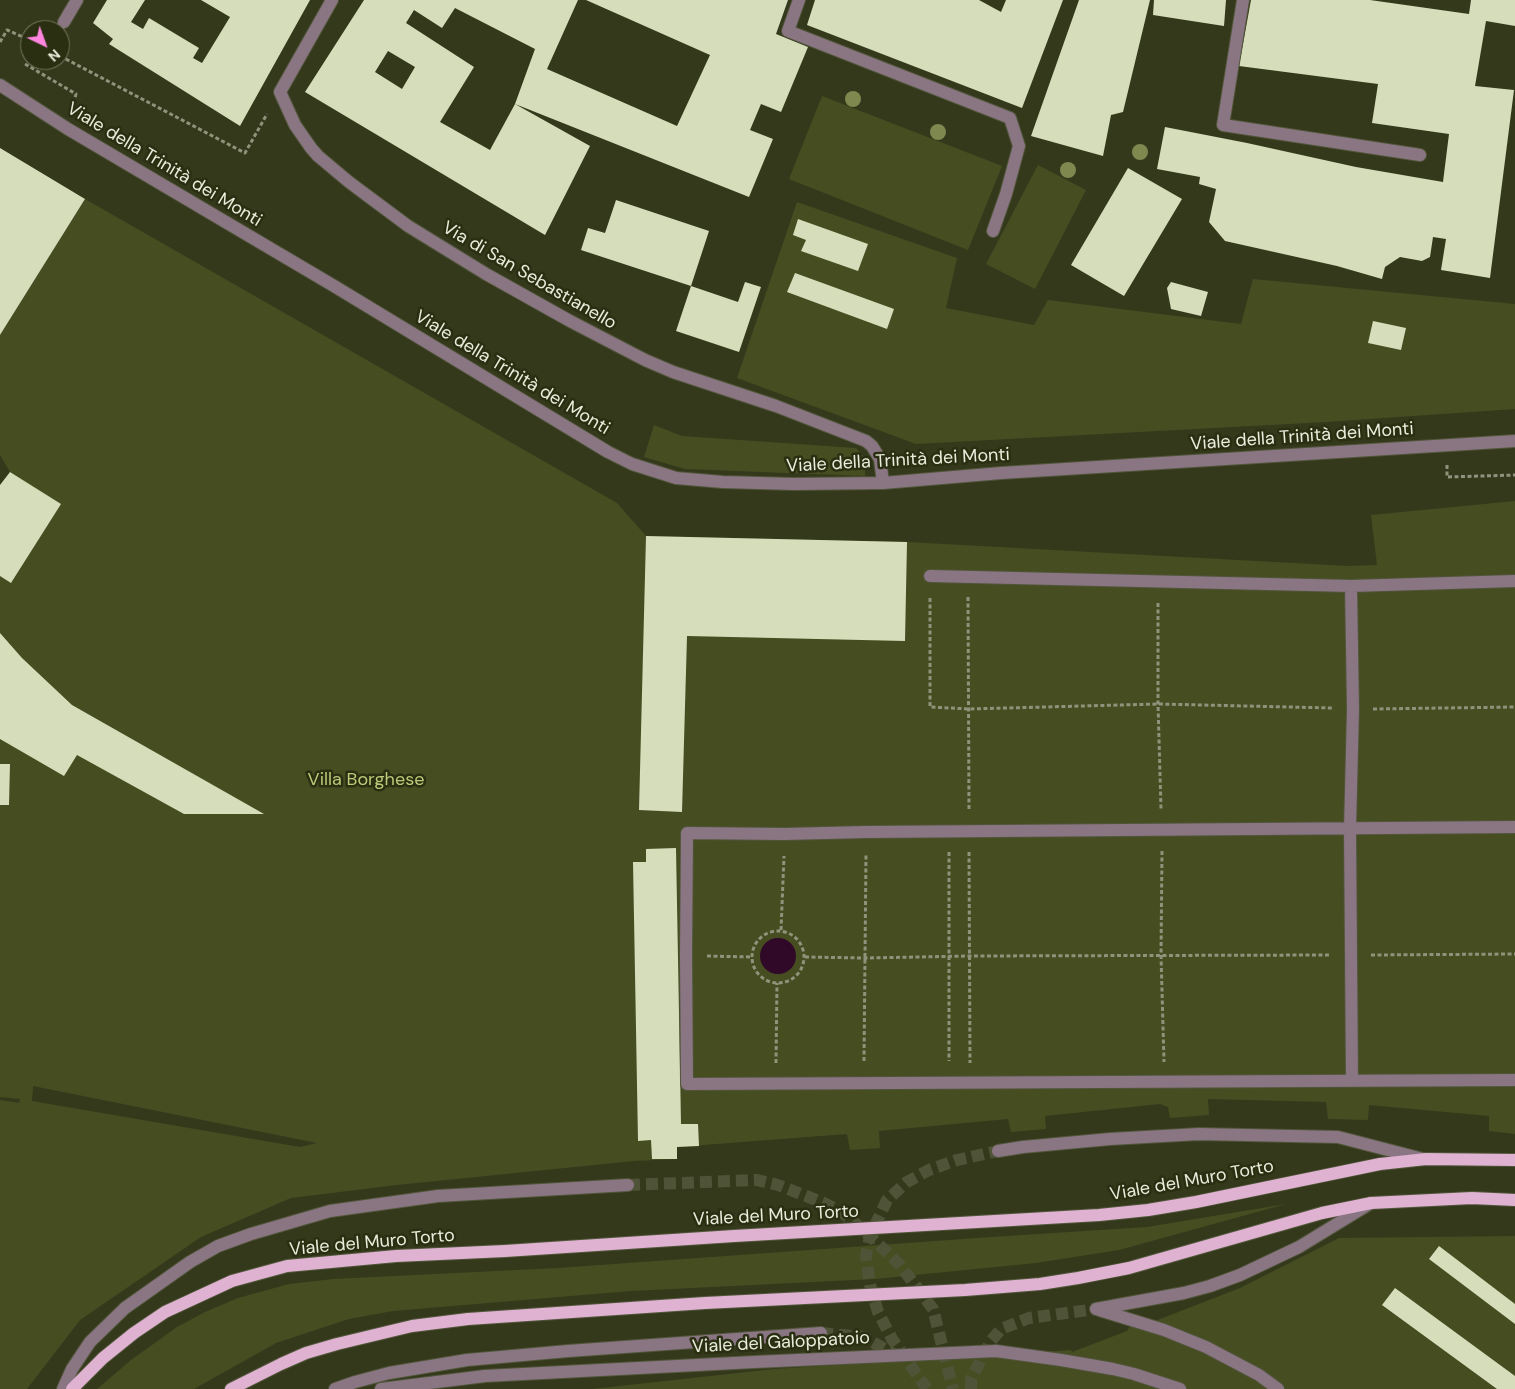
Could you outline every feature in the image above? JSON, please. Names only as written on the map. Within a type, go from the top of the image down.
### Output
[{"type":"main road","name":"Viale del Muro Torto","points":[[72,1389],[103,1358],[134,1333],[165,1312],[232,1281],[287,1266],[396,1256],[1099,1215],[1148,1210],[1196,1202],[1357,1167],[1426,1159],[1515,1160]]},
{"type":"main road","points":[[231,1389],[306,1353],[412,1326],[468,1319],[705,1303],[965,1290],[1040,1284],[1129,1268],[1322,1213],[1371,1203],[1472,1198],[1515,1200]]},
{"type":"street","points":[[65,20],[77,0]]},
{"type":"street","name":"Via di San Sebastianello","points":[[332,0],[280,92],[296,125],[324,161],[408,226],[494,279],[645,360],[672,372],[776,406],[866,441],[872,446],[880,459],[883,483]]},
{"type":"street","points":[[799,0],[788,31],[1010,118],[1019,146],[1006,194],[993,231]]},
{"type":"street","points":[[1243,0],[1223,125],[1420,155]]},
{"type":"street","name":"Viale della Trinità dei Monti","points":[[0,85],[77,134],[334,286],[608,452],[632,464],[676,478],[723,482],[794,484],[883,483],[1515,441]]},
{"type":"street","points":[[930,576],[1351,586],[1515,581]]},
{"type":"street","points":[[1351,586],[1353,709],[1350,829],[1352,1080]]},
{"type":"street","points":[[1515,827],[784,834],[687,833],[686,955],[687,1084],[1515,1080]]},
{"type":"street","points":[[998,1151],[1110,1139],[1199,1134],[1338,1137],[1426,1159]]},
{"type":"street","points":[[63,1389],[72,1369],[90,1342],[125,1308],[190,1262],[218,1246],[250,1234],[330,1210],[418,1199],[628,1185]]},
{"type":"street","points":[[1278,1389],[1238,1364],[1192,1341],[1164,1330],[1096,1309],[1184,1293],[1240,1275],[1317,1237],[1371,1203]]},
{"type":"street","name":"Viale del Galoppatoio","points":[[335,1389],[389,1373],[467,1360],[821,1333]]},
{"type":"street","name":"Viale del Galoppatoio","points":[[381,1389],[485,1376],[996,1351],[1113,1369],[1180,1389]]},
{"type":"path","points":[[0,42],[7,30],[20,35]]},
{"type":"path","points":[[70,61],[245,153],[262,124]]},
{"type":"path","points":[[36,70],[67,88]]},
{"type":"path","points":[[1446,445],[1447,477],[1515,475]]},
{"type":"path","points":[[930,576],[930,707],[969,709],[1158,704],[1353,709],[1515,707]]},
{"type":"path","points":[[864,1083],[866,832]]},
{"type":"path","points":[[948,832],[949,1083]]},
{"type":"path","points":[[781,930],[784,834]]},
{"type":"path","points":[[781,930],[796,936],[804,949],[805,957],[800,973],[786,982],[777,984],[769,982],[756,972],[752,957],[753,948],[764,934],[781,930]]},
{"type":"path","points":[[805,957],[1515,954]]},
{"type":"path","points":[[686,955],[752,957]]},
{"type":"path","points":[[775,1083],[777,984]]},
{"type":"green space","points":[[822,96],[1002,166],[968,250],[789,179]]},
{"type":"green space","points":[[1038,165],[1086,190],[1035,289],[986,264]]},
{"type":"green space","name":"Villa Borghese","points":[[85,199],[617,503],[646,536],[907,542],[1348,566],[1377,565],[1371,515],[1515,501],[1515,1134],[1489,1131],[1489,1116],[1369,1105],[1368,1120],[1328,1119],[1326,1102],[1208,1099],[1209,1115],[1170,1118],[1168,1107],[1160,1104],[1045,1116],[1046,1129],[1011,1132],[1008,1119],[879,1131],[880,1148],[850,1150],[847,1134],[677,1147],[677,1159],[634,1161],[397,1185],[291,1198],[201,1237],[80,1320],[27,1389],[0,1389],[0,1100],[19,1103],[20,1099],[0,1097],[0,576],[12,582],[60,504],[10,472],[0,455],[0,335]],"holes":[[[33,1086],[317,1143],[300,1147],[32,1101]]]},
{"type":"green space","points":[[797,202],[957,258],[946,308],[1034,325],[1048,300],[1241,324],[1253,279],[1515,304],[1515,409],[1326,422],[916,444],[737,378]]},
{"type":"green space","points":[[654,425],[682,436],[856,448],[866,459],[865,476],[685,469],[644,457]]},
{"type":"green space","points":[[1286,1204],[1119,1250],[1036,1263],[875,1279],[631,1291],[393,1311],[349,1319],[276,1343],[194,1389],[97,1389],[131,1360],[177,1327],[205,1312],[238,1298],[289,1284],[333,1279],[558,1268],[1147,1227]]},
{"type":"green space","points":[[1515,1236],[1515,1389],[592,1389],[774,1369],[1071,1350],[1072,1352],[1127,1331],[1132,1323],[1155,1321],[1240,1288],[1339,1238]]},
{"type":"shaded area","points":[[778,938],[785,939],[791,943],[795,949],[795,963],[791,969],[785,973],[778,974],[771,973],[765,969],[761,963],[760,956],[761,949],[765,943],[771,939]]},
{"type":"building","points":[[107,0],[145,0],[131,22],[143,29],[149,18],[199,48],[193,58],[202,63],[230,17],[201,0],[310,0],[240,126],[109,44],[113,39],[93,23]]},
{"type":"building","points":[[364,0],[578,0],[547,69],[677,126],[710,55],[586,0],[788,0],[776,34],[808,47],[781,112],[761,104],[750,130],[773,139],[749,197],[515,104],[590,146],[545,235],[305,92]],"holes":[[[455,8],[535,49],[515,104],[490,150],[440,122],[474,67],[406,23],[414,10],[442,28]],[[388,51],[415,67],[402,89],[375,72]]]},
{"type":"building","points":[[815,0],[979,0],[1001,12],[1006,0],[1063,0],[1022,108],[807,25]]},
{"type":"building","points":[[1079,0],[1150,0],[1123,112],[1111,115],[1103,156],[1031,136]]},
{"type":"building","points":[[1154,0],[1226,0],[1224,26],[1153,15]]},
{"type":"building","points":[[1251,0],[1370,0],[1469,14],[1471,0],[1515,0],[1515,26],[1486,21],[1475,86],[1514,90],[1490,278],[1441,270],[1446,239],[1433,237],[1430,257],[1422,261],[1400,257],[1385,267],[1382,279],[1337,266],[1225,241],[1209,222],[1216,189],[1199,184],[1200,177],[1157,169],[1165,127],[1356,167],[1443,182],[1449,134],[1372,123],[1378,84],[1239,66]]},
{"type":"building","points":[[0,148],[85,199],[0,335]]},
{"type":"building","points":[[1128,168],[1182,199],[1124,296],[1071,265]]},
{"type":"building","points":[[616,200],[709,231],[691,286],[581,250],[588,228],[605,233]]},
{"type":"building","points":[[798,219],[868,244],[858,271],[801,251],[806,240],[793,235]]},
{"type":"building","points":[[795,273],[894,309],[887,329],[787,292]]},
{"type":"building","points":[[745,282],[761,287],[739,352],[676,331],[691,286],[738,302]]},
{"type":"building","points":[[1171,282],[1208,292],[1201,316],[1171,309],[1167,288]]},
{"type":"building","points":[[1373,321],[1406,328],[1401,350],[1368,343]]},
{"type":"building","points":[[10,472],[61,504],[11,583],[0,576],[0,485]]},
{"type":"building","points":[[646,536],[907,542],[905,641],[687,636],[682,812],[639,810]]},
{"type":"building","points":[[0,633],[22,658],[72,705],[264,814],[184,814],[77,755],[64,776],[0,739]]},
{"type":"building","points":[[0,764],[10,764],[9,805],[0,805]]},
{"type":"building","points":[[676,848],[681,1124],[698,1124],[699,1146],[677,1147],[677,1159],[652,1159],[651,1140],[638,1141],[633,862],[646,862],[646,849]]},
{"type":"building","points":[[1439,1246],[1515,1304],[1515,1324],[1429,1259]]},
{"type":"building","points":[[1395,1288],[1515,1376],[1515,1389],[1497,1389],[1382,1305]]},
{"type":"tunnel","points":[[927,1389],[892,1339],[878,1312],[870,1285],[866,1256],[870,1236],[887,1200],[907,1182],[929,1170],[957,1160],[998,1151]]},
{"type":"tunnel","points":[[628,1185],[757,1180],[778,1185],[824,1203],[843,1213],[900,1265],[933,1309],[953,1389]]},
{"type":"tunnel","points":[[971,1389],[971,1379],[991,1341],[1001,1329],[1029,1318],[1096,1309]]},
{"type":"tunnel","points":[[821,1333],[864,1337],[900,1358]]}]
